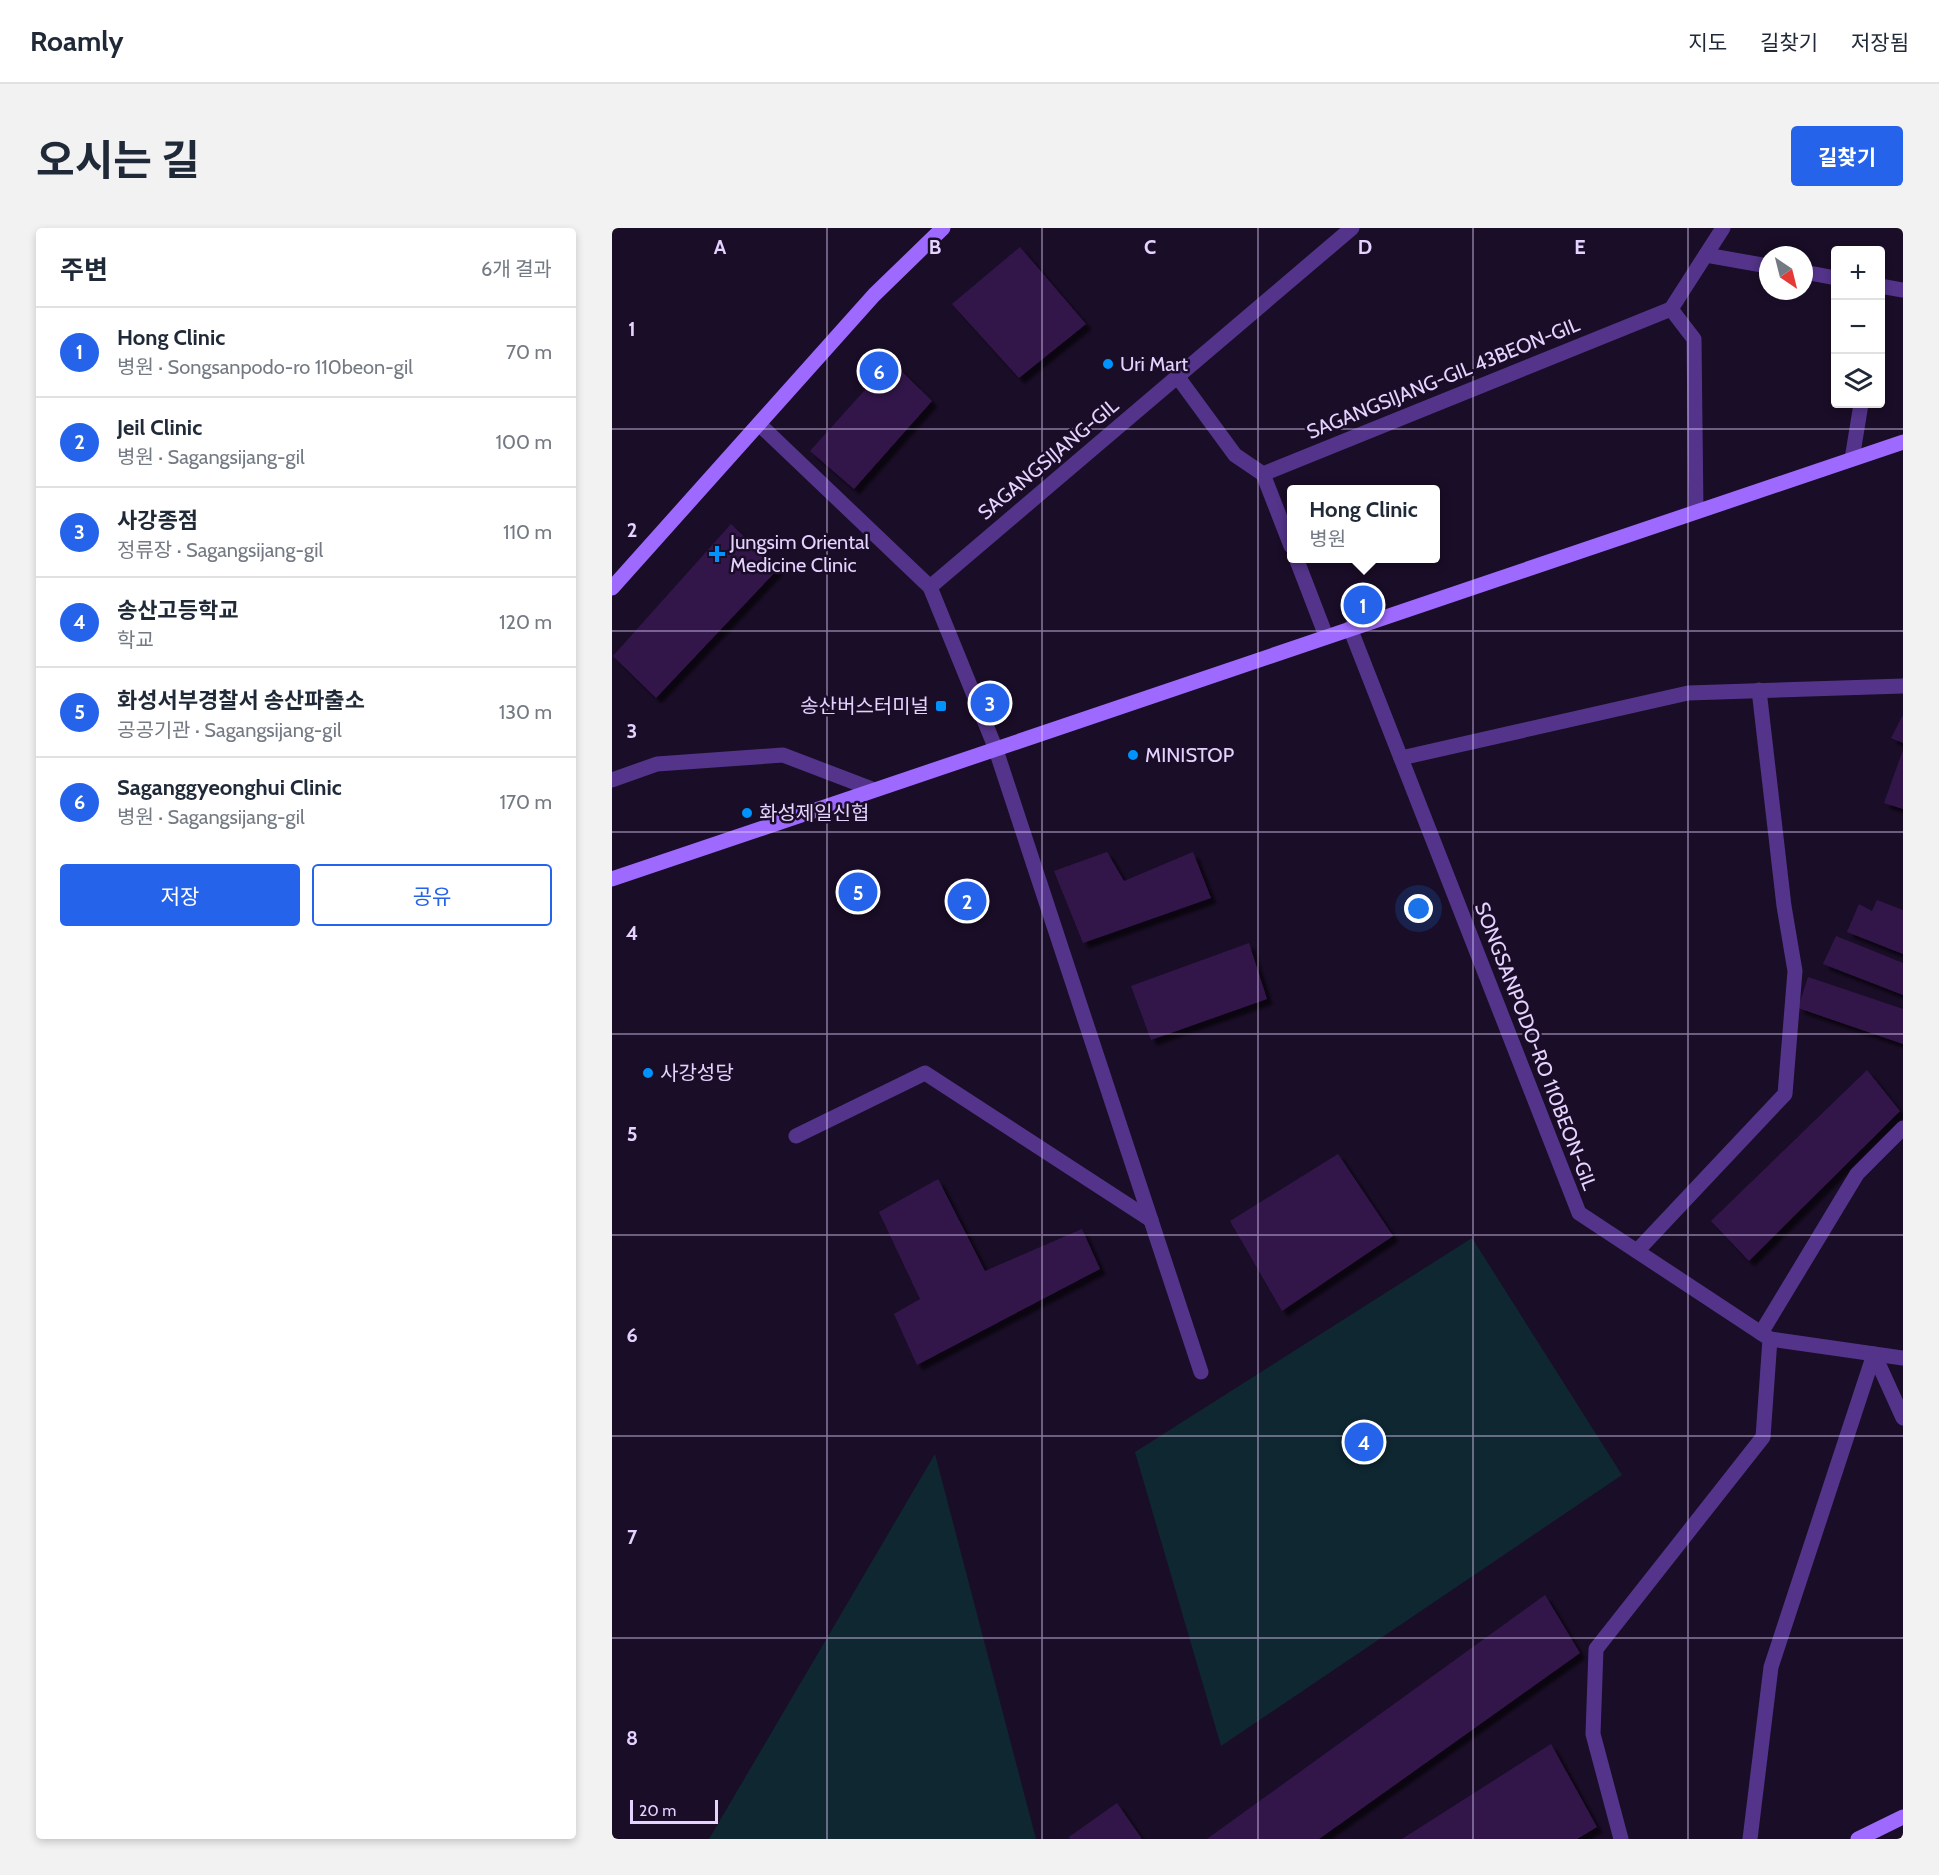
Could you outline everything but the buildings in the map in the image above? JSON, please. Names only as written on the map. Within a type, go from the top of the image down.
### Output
[{"type":"main road","points":[[612,588],[874,295],[943,228]]},
{"type":"main road","points":[[612,879],[995,747],[1903,442]]},
{"type":"main road","points":[[1858,1839],[1882,1833],[1903,1817]]},
{"type":"street","points":[[1696,511],[1694,339],[1671,309],[1723,228]]},
{"type":"street","name":"SAGANGSIJANG-GIL","points":[[930,587],[1343,231]]},
{"type":"street","points":[[1706,255],[1759,264]]},
{"type":"street","points":[[1813,274],[1831,277]]},
{"type":"street","points":[[1885,287],[1903,290]]},
{"type":"street","name":"SAGANGSIJANG-GIL 43BEON-GIL","points":[[1263,474],[1671,309]]},
{"type":"street","points":[[1177,376],[1235,455],[1263,474],[1287,536]]},
{"type":"street","points":[[1852,459],[1860,408]]},
{"type":"street","points":[[759,424],[930,587],[995,747],[1201,1372]]},
{"type":"street","points":[[1298,563],[1326,636]]},
{"type":"street","name":"SONGSANPODO-RO 110BEON-GIL","points":[[1350,628],[1579,1213],[1766,1336]]},
{"type":"street","points":[[1401,758],[1688,693],[1903,686]]},
{"type":"street","points":[[1637,1251],[1785,1094],[1795,971],[1784,906],[1759,690]]},
{"type":"street","points":[[612,780],[657,764],[783,755],[872,789]]},
{"type":"street","points":[[796,1136],[925,1073],[1151,1220]]},
{"type":"street","points":[[1621,1839],[1593,1734],[1596,1649],[1763,1437],[1766,1336],[1857,1174],[1903,1128]]},
{"type":"street","points":[[1766,1336],[1903,1358]]},
{"type":"street","points":[[1874,1354],[1903,1418]]},
{"type":"street","points":[[1750,1839],[1771,1667],[1874,1354]]},
{"type":"shaded area","points":[[1472,1238],[1622,1475],[1221,1746],[1135,1452]]},
{"type":"shaded area","points":[[935,1454],[1036,1839],[709,1839]]},
{"type":"place","name":"Uri Mart","points":[[1108,364]]},
{"type":"place","name":"Saganggyeonghui Clinic","points":[[879,371]]},
{"type":"place","name":"Jungsim Oriental Medicine Clinic","points":[[717,554]]},
{"type":"place","name":"Hong Clinic","points":[[1363,605]]},
{"type":"place","name":"사강종점","points":[[990,703]]},
{"type":"place","name":"송산버스터미널","points":[[941,706]]},
{"type":"place","name":"MINISTOP","points":[[1133,755]]},
{"type":"place","name":"화성제일신협","points":[[747,813]]},
{"type":"place","name":"화성서부경찰서 송산파출소","points":[[858,892]]},
{"type":"place","name":"Jeil Clinic","points":[[967,901]]},
{"type":"place","name":"사강성당","points":[[648,1073]]},
{"type":"place","name":"송산고등학교","points":[[1364,1442]]}]
